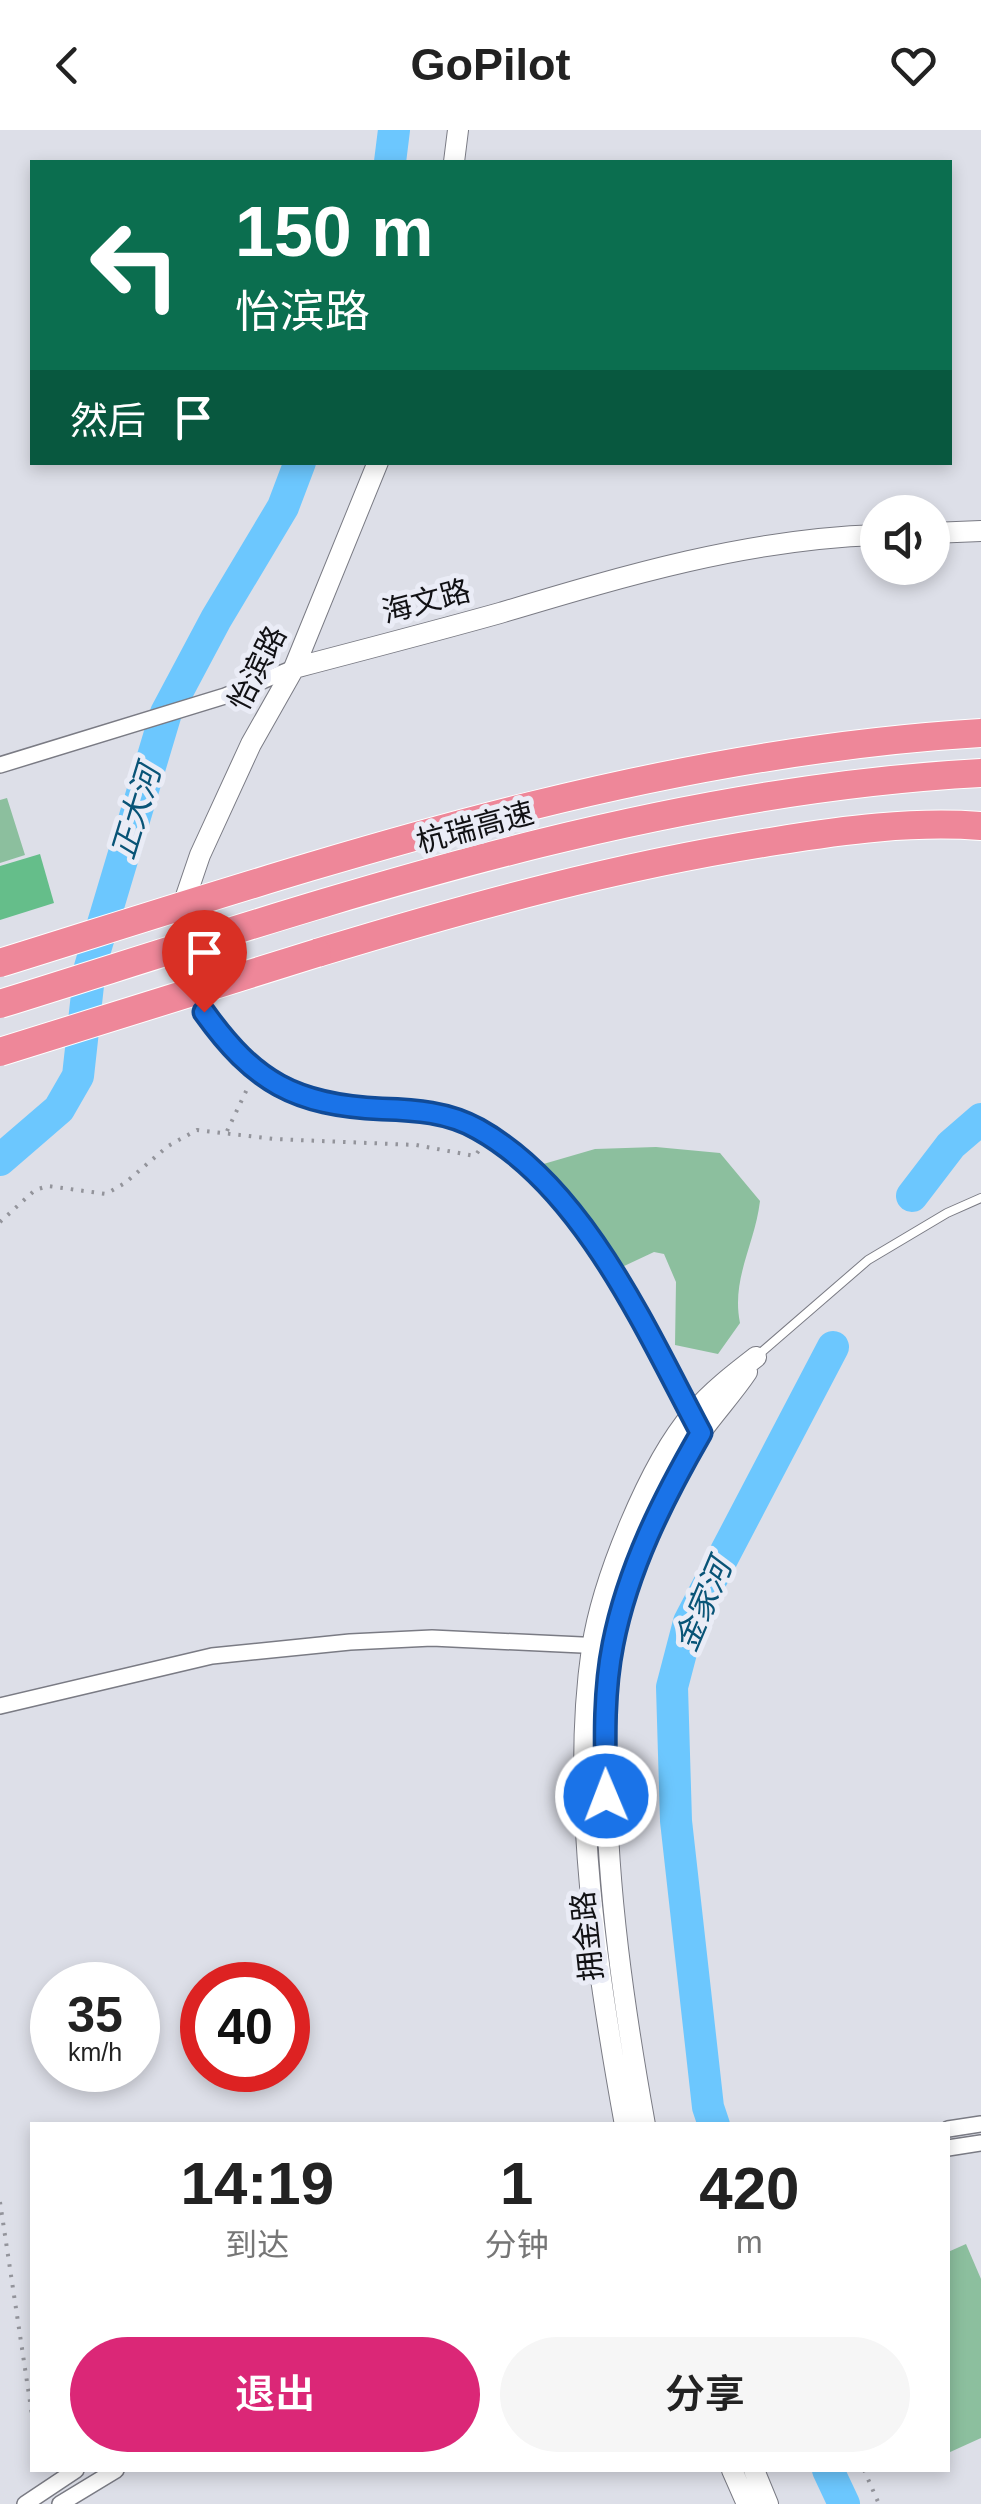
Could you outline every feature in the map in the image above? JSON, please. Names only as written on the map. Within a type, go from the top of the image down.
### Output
[{"type":"highway","name":"杭瑞高速","points":[[0,963],[409,837],[604,787],[794,753],[981,733]]},
{"type":"highway","name":"杭瑞高速","points":[[0,1004],[351,895],[558,838],[760,798],[981,772]]},
{"type":"highway","points":[[0,1052],[316,953],[534,891],[693,855],[864,828],[981,826]]},
{"type":"street","points":[[454,160],[458,130]]},
{"type":"street","name":"怡滨路","points":[[185,899],[200,855],[251,744],[294,668],[377,465]]},
{"type":"street","points":[[950,533],[981,532]]},
{"type":"street","name":"海文路","points":[[0,765],[225,696],[294,668],[646,570],[786,542],[860,535]]},
{"type":"street","points":[[204,1012],[227,1044],[255,1072],[280,1088],[310,1100],[435,1114],[464,1122],[514,1153],[585,1230],[623,1286],[696,1424]]},
{"type":"street","points":[[624,2122],[593,1908],[586,1710],[602,1646],[608,1580],[652,1479],[725,1381],[756,1357]]},
{"type":"street","points":[[0,1706],[212,1656],[350,1642],[432,1638],[602,1646]]},
{"type":"street","name":"拥金路","points":[[602,1646],[612,1906],[627,2027],[644,2122]]},
{"type":"street","points":[[950,2129],[981,2124]]},
{"type":"street","points":[[950,2148],[981,2143]]},
{"type":"street","points":[[25,2504],[73,2472]]},
{"type":"street","points":[[60,2504],[113,2472]]},
{"type":"street","points":[[733,2472],[747,2504]]},
{"type":"street","points":[[755,2472],[768,2504]]},
{"type":"lane","points":[[756,1357],[868,1260],[947,1213],[981,1198]]},
{"type":"path","points":[[226,1132],[255,1072]]},
{"type":"path","points":[[0,1222],[35,1190],[58,1185],[106,1194],[168,1146],[197,1130],[274,1139],[416,1145],[475,1156],[489,1136]]},
{"type":"path","points":[[0,2202],[30,2402]]},
{"type":"path","points":[[865,2472],[879,2504]]},
{"type":"green space","points":[[7,798],[25,855],[0,863],[0,800]]},
{"type":"green space","points":[[40,854],[54,903],[0,920],[0,866]]},
{"type":"green space","points":[[656,1147],[720,1153],[760,1201],[741,1276],[740,1323],[718,1354],[675,1345],[676,1282],[664,1254],[654,1252],[622,1267],[599,1232],[540,1165],[595,1149]]},
{"type":"green space","points":[[966,2244],[981,2279],[981,2438],[950,2452],[950,2251]]},
{"type":"waterway","name":"正大河","points":[[390,160],[394,130]]},
{"type":"waterway","name":"正大河","points":[[0,1160],[59,1109],[78,1076],[90,967],[166,713],[283,507],[299,465]]},
{"type":"waterway","name":"金家河","points":[[912,1196],[951,1145],[981,1119]]},
{"type":"waterway","name":"金家河","points":[[713,2122],[708,2107],[676,1821],[672,1687],[689,1622],[833,1347]]},
{"type":"waterway","name":"金家河","points":[[829,2472],[844,2504]]},
{"type":"tunnel","points":[[185,899],[184,953],[201,1004]]},
{"type":"route","points":[[204,1012],[227,1044],[255,1072],[280,1088],[310,1100],[348,1107],[420,1110],[450,1117],[477,1128],[514,1153],[585,1230],[623,1286],[701,1433],[669,1488],[627,1586],[612,1646],[605,1711],[606,1796]]}]
